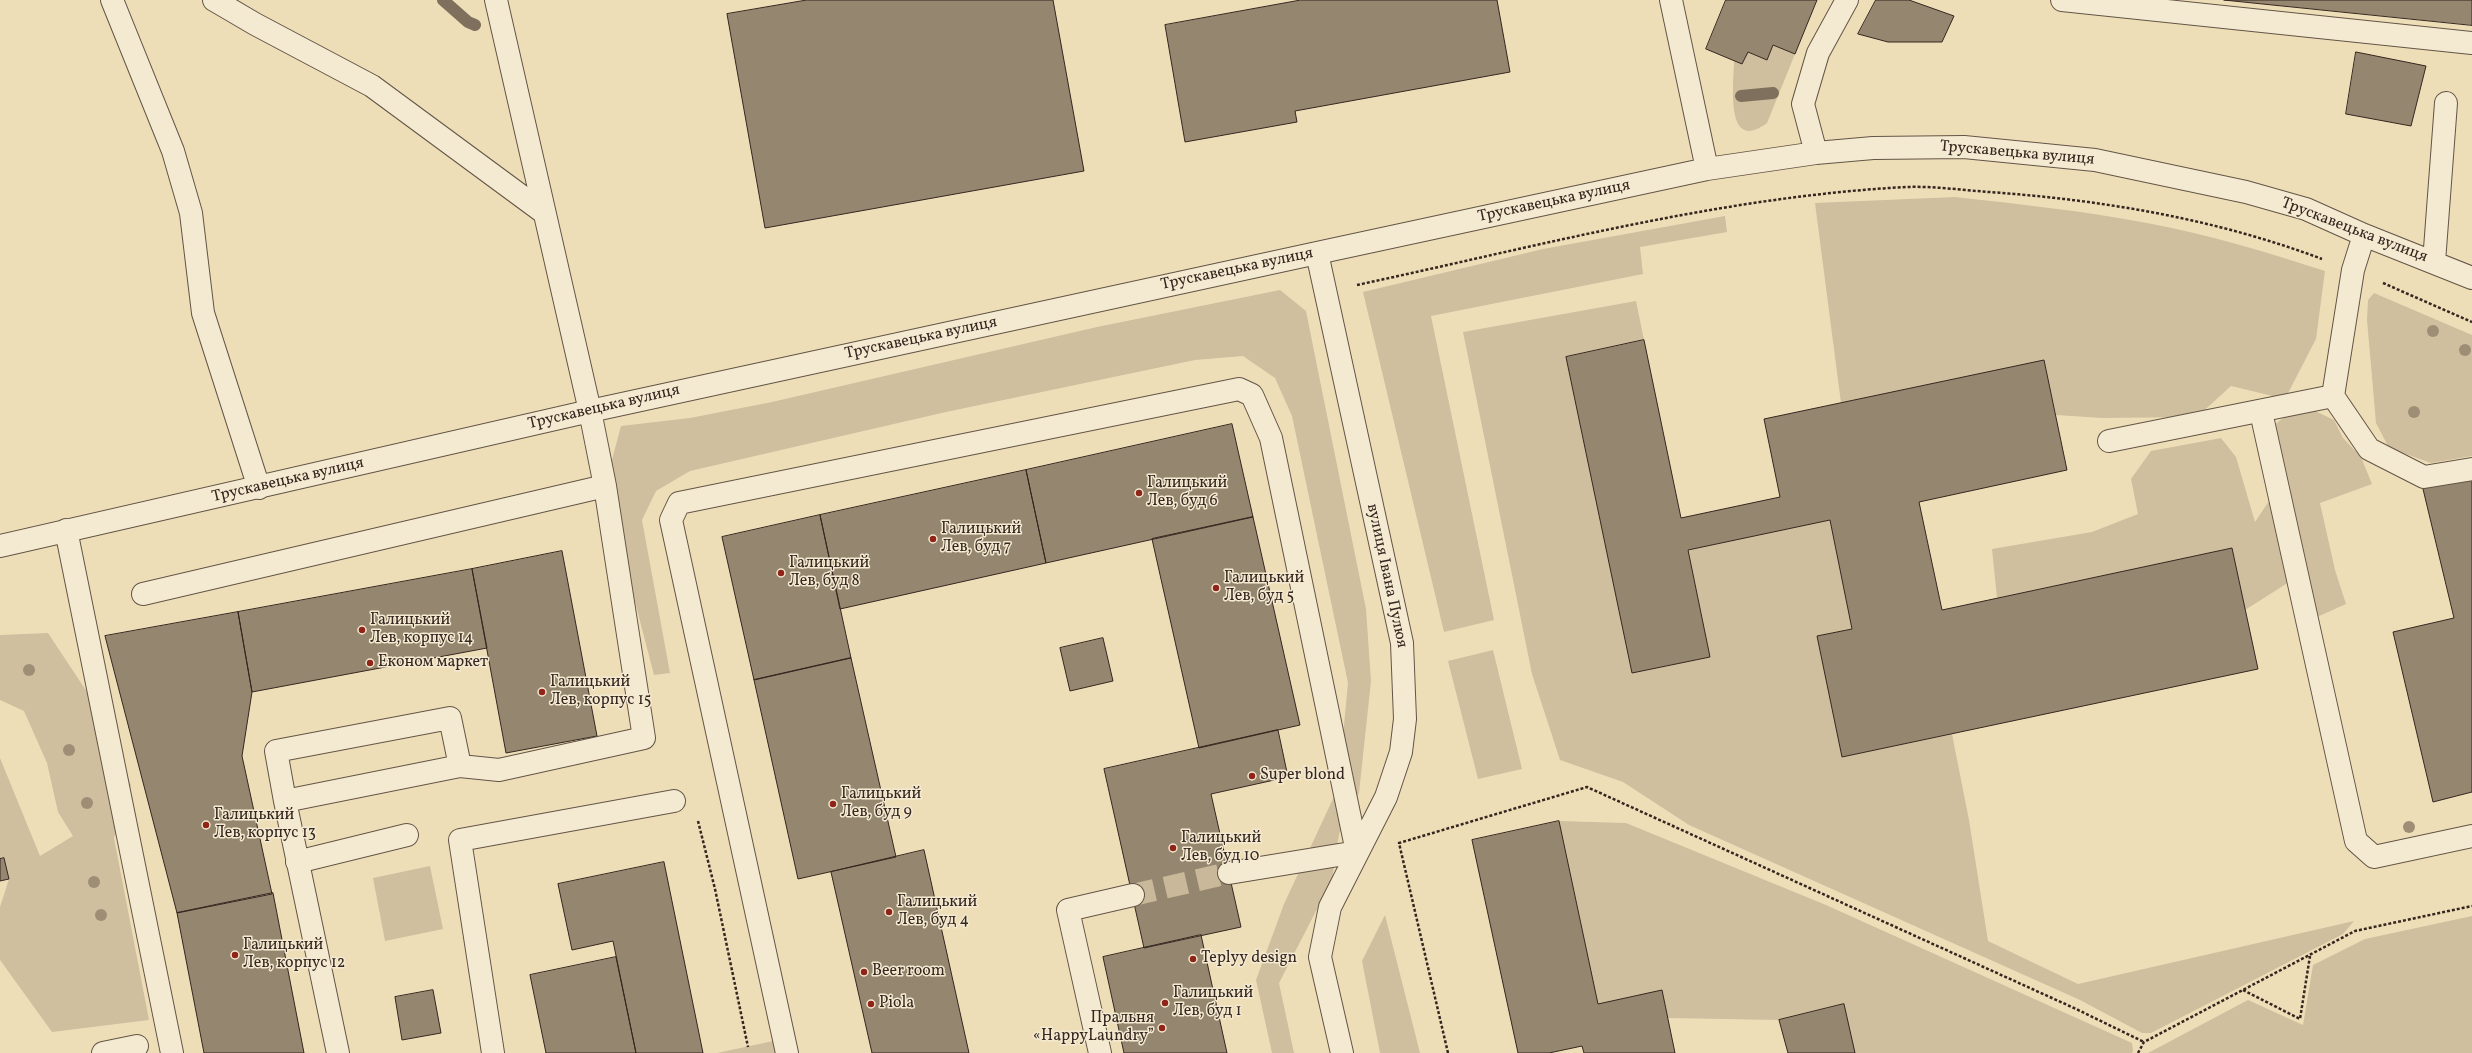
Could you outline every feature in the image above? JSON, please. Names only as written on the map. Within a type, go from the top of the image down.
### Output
[{"type":"street","points":[[112,0],[173,151],[191,213],[203,313],[259,488]]},
{"type":"street","points":[[214,0],[255,24],[372,86],[543,212]]},
{"type":"street","points":[[285,800],[460,766],[499,770],[644,738],[605,486],[590,411],[543,212],[496,0]]},
{"type":"street","points":[[1671,0],[1707,169]]},
{"type":"street","points":[[1816,153],[1803,104],[1818,52],[1847,0]]},
{"type":"street","points":[[2062,0],[2472,43]]},
{"type":"street","points":[[2434,262],[2446,103]]},
{"type":"street","name":"Трускавецька вулиця","points":[[0,546],[259,488],[590,411],[1317,253],[1707,169],[1816,153],[1873,148],[1964,147],[2095,160],[2246,192],[2306,209],[2364,235],[2472,278]]},
{"type":"street","points":[[2364,235],[2353,270],[2333,396],[2369,449],[2424,477],[2472,469]]},
{"type":"street","name":"вулиця Івана Пулюя","points":[[1317,253],[1402,643],[1405,719],[1401,752],[1386,797],[1330,907],[1320,956],[1342,1053]]},
{"type":"street","points":[[787,1053],[671,520],[679,503],[1239,389],[1252,395],[1271,438],[1357,852],[1229,873]]},
{"type":"street","points":[[2109,441],[2262,412],[2333,396]]},
{"type":"street","points":[[2262,412],[2356,841],[2374,857],[2472,836]]},
{"type":"street","points":[[143,594],[605,486]]},
{"type":"street","points":[[66,530],[172,1053]]},
{"type":"street","points":[[338,1053],[297,862],[276,751],[450,718],[460,766]]},
{"type":"street","points":[[494,1053],[460,840],[674,802]]},
{"type":"street","points":[[297,862],[406,835]]},
{"type":"street","points":[[1100,1053],[1068,910],[1132,895]]},
{"type":"street","points":[[103,1053],[137,1046]]},
{"type":"path","points":[[1326,292],[1660,218],[1786,197],[1908,187],[2050,196],[2186,218],[2310,254],[2353,270],[2472,322]]},
{"type":"path","points":[[1448,1053],[1399,843],[1587,787],[2074,1008],[2144,1042]]},
{"type":"path","points":[[674,802],[696,814],[715,889],[748,1047]]},
{"type":"path","points":[[2138,1053],[2144,1042],[2355,931],[2472,906]]},
{"type":"path","points":[[2243,990],[2300,1019],[2310,955]]},
{"type":"shaded area","points":[[1773,45],[1795,54],[1767,123],[1753,130],[1744,130],[1738,123],[1734,111],[1734,60],[1748,52],[1767,59]]},
{"type":"shaded area","points":[[1955,197],[2075,211],[2169,227],[2236,244],[2325,271],[2316,339],[2285,399],[2231,386],[2197,417],[2102,418],[2056,415],[2044,360],[1841,403],[1815,203]]},
{"type":"shaded area","points":[[1725,216],[1727,232],[1640,247],[1643,274],[1431,316],[1494,620],[1444,632],[1363,292],[1543,249]]},
{"type":"shaded area","points":[[1280,290],[1306,311],[1366,609],[1371,681],[1359,793],[1339,834],[1332,880],[1279,983],[1294,1053],[1272,1053],[1256,980],[1284,904],[1338,788],[1348,683],[1292,416],[1275,378],[1243,356],[1195,360],[946,412],[690,471],[656,491],[642,520],[670,673],[654,675],[605,486],[621,426],[690,418],[772,402],[1097,327]]},
{"type":"shaded area","points":[[2374,293],[2472,335],[2472,456],[2431,463],[2389,448],[2376,423],[2367,320],[2368,300]]},
{"type":"shaded area","points":[[1636,301],[1644,340],[1566,357],[1632,673],[1710,657],[1688,550],[1830,520],[1852,629],[1817,636],[1843,757],[1952,734],[1969,820],[1988,941],[2078,984],[2354,921],[2343,934],[2151,1033],[2142,1033],[2080,1000],[1689,825],[1623,782],[1560,760],[1532,674],[1463,332]]},
{"type":"shaded area","points":[[2309,408],[2334,420],[2343,438],[2361,457],[2372,484],[2320,503],[2335,570],[2346,604],[2317,617],[2305,572],[2245,610],[2232,548],[1997,598],[1992,549],[2092,532],[2138,514],[2131,479],[2151,451],[2221,438],[2236,457],[2255,522],[2275,492],[2273,426],[2292,411]]},
{"type":"shaded area","points":[[48,633],[95,704],[131,785],[114,838],[149,1020],[52,1032],[0,960],[0,907],[9,879],[4,858],[0,859],[0,758],[40,856],[73,836],[58,812],[47,763],[24,711],[0,700],[0,635]]},
{"type":"shaded area","points":[[1493,650],[1522,769],[1478,779],[1448,661]]},
{"type":"shaded area","points":[[1559,821],[1626,823],[1826,905],[2132,1043],[2133,1051],[2132,1053],[1788,1053],[1779,1020],[1668,1018],[1662,991],[1598,1004]]},
{"type":"shaded area","points":[[430,866],[443,929],[385,941],[373,878]]},
{"type":"shaded area","points":[[1385,915],[1420,1053],[1380,1053],[1362,961]]},
{"type":"shaded area","points":[[2472,916],[2472,1053],[2148,1053],[2248,1000],[2303,1025],[2313,965],[2365,939]]},
{"type":"shaded area","points":[[773,1041],[776,1053],[717,1053]]},
{"type":"building","points":[[807,0],[1053,0],[1084,171],[765,228],[727,14]]},
{"type":"building","points":[[1301,0],[1497,0],[1510,72],[1295,111],[1297,122],[1185,142],[1165,25]]},
{"type":"building","points":[[1726,0],[1817,0],[1795,54],[1773,45],[1767,60],[1748,52],[1742,64],[1706,49]]},
{"type":"building","points":[[1876,0],[1909,0],[1954,16],[1942,42],[1888,42],[1858,34]]},
{"type":"building","points":[[2224,0],[2472,0],[2472,25]]},
{"type":"building","points":[[2356,52],[2426,66],[2411,126],[2346,114]]},
{"type":"building","points":[[1644,340],[1681,518],[1780,497],[1764,419],[2044,360],[2067,470],[1919,502],[1942,610],[2232,548],[2258,669],[1842,757],[1817,636],[1852,629],[1830,520],[1688,550],[1710,657],[1632,673],[1566,357]]},
{"type":"building","name":"Галицький Лев, буд 6","points":[[1232,424],[1253,517],[1046,563],[1026,470]]},
{"type":"building","name":"Галицький Лев, буд 7","points":[[1026,470],[1046,563],[840,609],[820,515]]},
{"type":"building","points":[[2472,478],[2472,792],[2433,802],[2393,632],[2454,618],[2423,489]]},
{"type":"building","name":"Галицький Лев, буд 8","points":[[820,515],[851,658],[754,680],[722,537]]},
{"type":"building","name":"Галицький Лев, буд 5","points":[[1253,517],[1300,725],[1199,748],[1152,539]]},
{"type":"building","name":"Галицький Лев, корпус 15","points":[[562,551],[597,736],[506,753],[472,569]]},
{"type":"building","name":"Галицький Лев, корпус 14","points":[[472,569],[487,648],[252,692],[238,612]]},
{"type":"building","name":"Галицький Лев, корпус 13","points":[[238,612],[252,692],[242,756],[272,894],[177,913],[105,636]]},
{"type":"building","points":[[1103,638],[1113,681],[1070,691],[1060,648]]},
{"type":"building","name":"Галицький Лев, буд 9","points":[[851,658],[896,857],[798,879],[754,680]]},
{"type":"building","name":"Галицький Лев, буд 10","points":[[1278,730],[1288,777],[1211,794],[1241,927],[1144,948],[1104,769]]},
{"type":"building","points":[[1559,821],[1598,1004],[1662,990],[1675,1053],[1584,1053],[1582,1046],[1549,1053],[1518,1053],[1472,840]]},
{"type":"building","name":"Галицький Лев, буд 4","points":[[924,850],[969,1053],[872,1053],[831,872]]},
{"type":"building","points":[[4,858],[9,879],[0,881],[0,859]]},
{"type":"building","points":[[664,862],[703,1053],[636,1053],[613,941],[572,950],[558,884]]},
{"type":"building","name":"Галицький Лев, корпус 12","points":[[273,893],[304,1053],[204,1053],[177,913]]},
{"type":"building","name":"Галицький Лев, буд 1","points":[[1201,935],[1227,1053],[1124,1053],[1103,957]]},
{"type":"building","points":[[616,957],[636,1053],[546,1053],[530,975]]},
{"type":"building","points":[[433,990],[441,1033],[402,1040],[395,997]]},
{"type":"building","points":[[1844,1004],[1855,1053],[1788,1053],[1779,1020]]},
{"type":"waterway","points":[[443,0],[468,22],[475,25]]},
{"type":"waterway","points":[[1741,96],[1773,93]]},
{"type":"tunnel","points":[[1133,895],[1229,873]]},
{"type":"place","name":"Галицький Лев, буд 6","points":[[1139,493]]},
{"type":"place","name":"Галицький Лев, буд 7","points":[[933,539]]},
{"type":"place","name":"Галицький Лев, буд 8","points":[[781,573]]},
{"type":"place","name":"Галицький Лев, буд 5","points":[[1216,588]]},
{"type":"place","name":"Галицький Лев, корпус 14","points":[[362,630]]},
{"type":"place","name":"Економ маркет","points":[[370,663]]},
{"type":"place","name":"Галицький Лев, корпус 15","points":[[542,692]]},
{"type":"place","name":"Super blond","points":[[1252,776]]},
{"type":"place","name":"Галицький Лев, буд 9","points":[[833,804]]},
{"type":"place","name":"Галицький Лев, корпус 13","points":[[206,825]]},
{"type":"place","name":"Галицький Лев, буд 10","points":[[1173,848]]},
{"type":"place","name":"Галицький Лев, буд 4","points":[[889,912]]},
{"type":"place","name":"Галицький Лев, корпус 12","points":[[235,955]]},
{"type":"place","name":"Teplyy design","points":[[1193,959]]},
{"type":"place","name":"Beer room","points":[[864,972]]},
{"type":"place","name":"Галицький Лев, буд 1","points":[[1165,1003]]},
{"type":"place","name":"Piola","points":[[871,1004]]},
{"type":"place","name":"Пральня «HappyLaundry”","points":[[1162,1028]]}]
